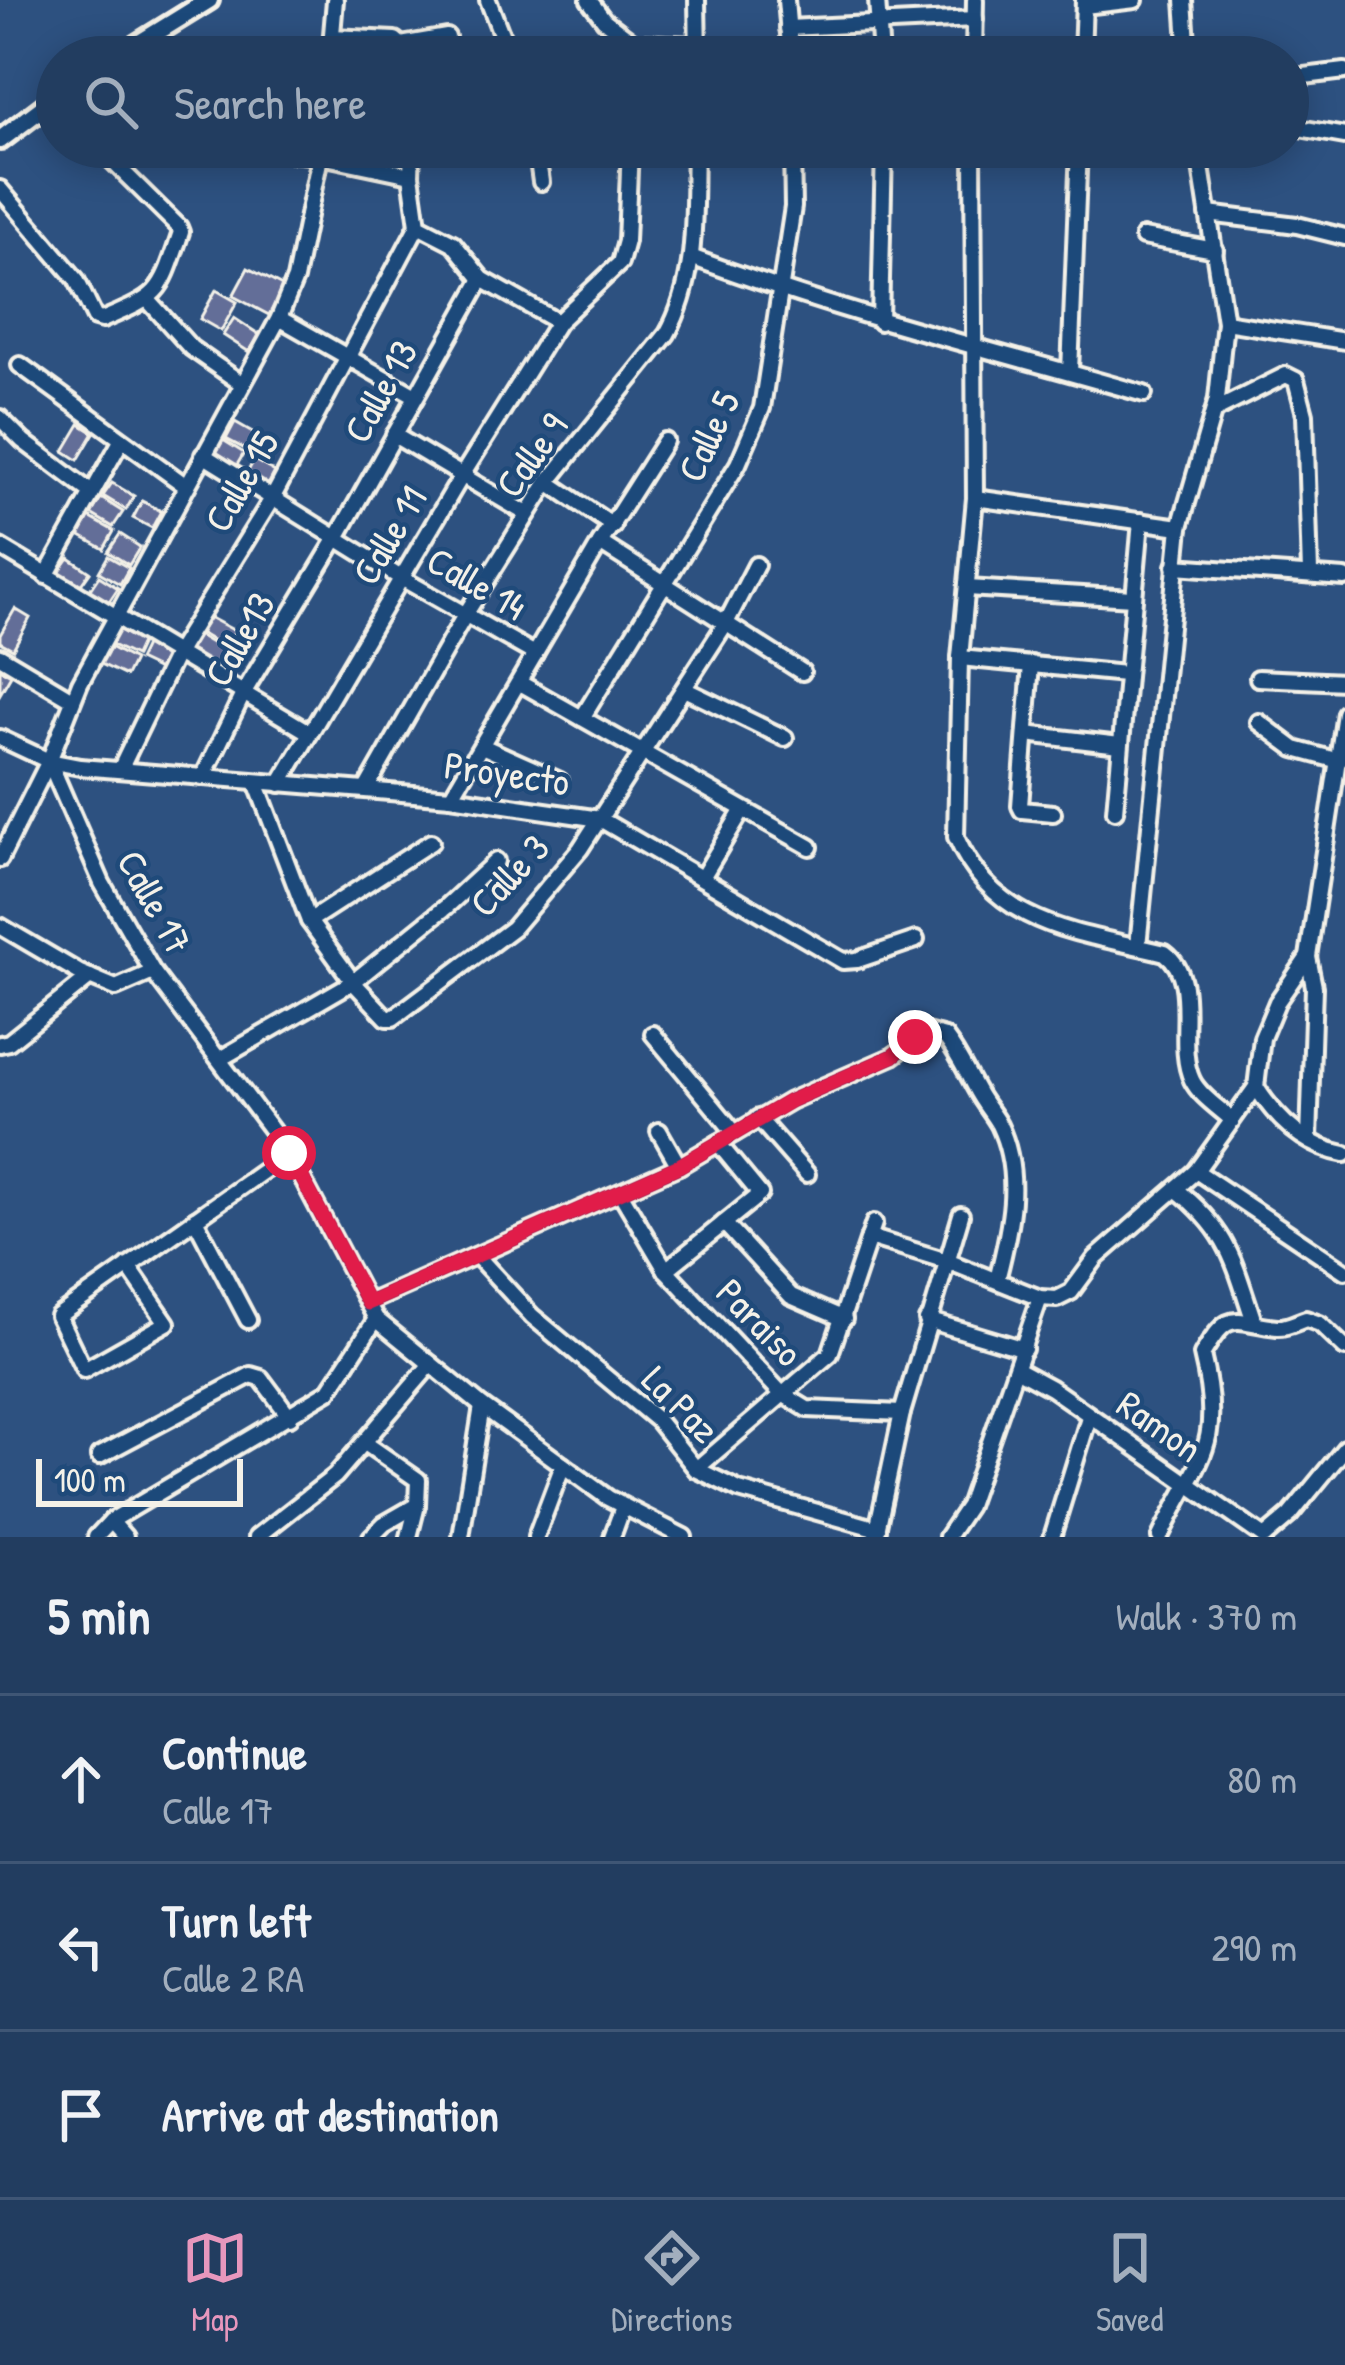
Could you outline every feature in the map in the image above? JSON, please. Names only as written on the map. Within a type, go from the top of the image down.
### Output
[{"type":"street","points":[[332,36],[335,0]]},
{"type":"street","points":[[488,0],[502,36]]},
{"type":"street","points":[[589,0],[620,36]]},
{"type":"street","points":[[697,0],[698,36]]},
{"type":"street","points":[[786,0],[789,36]]},
{"type":"street","points":[[877,0],[879,36]]},
{"type":"street","points":[[975,0],[975,36]]},
{"type":"street","points":[[1083,36],[1084,3],[1135,0]]},
{"type":"street","points":[[1184,0],[1187,36]]},
{"type":"street","points":[[148,36],[201,1]]},
{"type":"street","points":[[788,28],[975,19]]},
{"type":"street","points":[[1309,75],[1345,70]]},
{"type":"street","points":[[0,140],[36,115]]},
{"type":"street","points":[[1309,130],[1345,136]]},
{"type":"street","points":[[0,189],[76,279],[95,318],[102,320],[148,300],[160,289],[179,227],[119,168]]},
{"type":"street","points":[[0,859],[114,617],[279,318],[295,279],[319,168]]},
{"type":"street","points":[[384,168],[411,175]]},
{"type":"street","points":[[411,168],[418,225],[453,243],[482,279],[558,322]]},
{"type":"street","points":[[539,168],[541,182]]},
{"type":"street","name":"Calle 11","points":[[280,784],[558,322],[620,263],[626,241],[628,168]]},
{"type":"street","name":"Calle 9","points":[[366,789],[527,514],[667,334],[679,312],[692,257],[694,168]]},
{"type":"street","name":"Calle 5","points":[[582,718],[738,464],[763,408],[783,292],[792,168]]},
{"type":"street","points":[[880,322],[884,168]]},
{"type":"street","points":[[974,168],[975,498],[960,658],[956,837],[983,879],[1033,920],[1069,934],[1138,946],[1174,959],[1182,975],[1192,1082],[1232,1120]]},
{"type":"street","points":[[1070,372],[1078,168]]},
{"type":"street","points":[[1138,946],[1180,527],[1214,411],[1225,322],[1201,168]]},
{"type":"street","points":[[1208,214],[1297,225],[1345,237]]},
{"type":"street","name":"Calle 15","points":[[120,770],[176,654],[273,497],[418,225]]},
{"type":"street","points":[[1143,237],[1215,250]]},
{"type":"street","points":[[692,257],[880,322],[1144,394]]},
{"type":"street","name":"Calle 13","points":[[338,536],[482,279]]},
{"type":"street","points":[[148,300],[191,348],[241,383]]},
{"type":"street","points":[[279,318],[414,395]]},
{"type":"street","points":[[1225,322],[1345,341]]},
{"type":"street","points":[[20,365],[186,486]]},
{"type":"street","points":[[1214,411],[1286,375],[1296,380],[1306,414],[1310,573]]},
{"type":"street","points":[[0,418],[92,493]]},
{"type":"street","points":[[394,435],[527,514]]},
{"type":"street","points":[[46,576],[121,441]]},
{"type":"street","points":[[451,797],[665,441]]},
{"type":"street","name":"Calle 14","points":[[203,455],[401,578],[536,654]]},
{"type":"street","points":[[548,482],[613,526]]},
{"type":"street","points":[[975,498],[1180,527]]},
{"type":"street","points":[[1114,811],[1142,521]]},
{"type":"street","name":"Calle13","points":[[203,777],[244,692],[338,536]]},
{"type":"street","points":[[600,543],[802,672]]},
{"type":"street","points":[[0,547],[310,733]]},
{"type":"street","name":"Calle 3","points":[[353,982],[392,1018],[513,928],[644,755],[756,566]]},
{"type":"street","points":[[1175,566],[1345,578]]},
{"type":"street","points":[[967,588],[1133,598]]},
{"type":"street","points":[[0,656],[72,699]]},
{"type":"street","points":[[960,658],[1125,674]]},
{"type":"street","points":[[1031,664],[1020,809],[1053,813]]},
{"type":"street","points":[[1258,678],[1345,682]]},
{"type":"street","name":"Calle 14","points":[[520,682],[809,847]]},
{"type":"street","points":[[684,689],[785,739]]},
{"type":"street","points":[[1310,1140],[1314,988],[1308,957],[1345,713]]},
{"type":"street","points":[[1259,722],[1295,749],[1339,761]]},
{"type":"street","points":[[1026,734],[1120,745]]},
{"type":"street","name":"Proyecto","points":[[0,737],[49,761],[451,797],[600,819],[843,961],[916,940]]},
{"type":"street","points":[[482,746],[560,782]]},
{"type":"street","name":"Calle 17","points":[[49,761],[102,883],[153,972],[289,1153],[376,1319],[482,1406],[622,1507],[684,1537]]},
{"type":"street","points":[[256,782],[309,921],[353,982]]},
{"type":"street","points":[[703,876],[742,811]]},
{"type":"street","points":[[309,921],[431,842]]},
{"type":"street","points":[[220,1059],[353,982],[496,861]]},
{"type":"street","points":[[0,926],[90,977],[121,988],[153,972]]},
{"type":"street","points":[[696,1469],[830,1354],[871,1230],[1040,1298],[1057,1299],[1071,1292],[1096,1258],[1196,1171],[1256,1087],[1262,1039],[1277,1002],[1308,957]]},
{"type":"street","points":[[0,1044],[9,1042],[90,977]]},
{"type":"street","points":[[368,1303],[679,1166],[758,1118],[893,1056],[926,1032],[945,1037],[998,1124],[1009,1154],[1012,1218],[997,1280]]},
{"type":"street","points":[[653,1034],[735,1133]]},
{"type":"street","points":[[1256,1087],[1284,1124],[1345,1154]]},
{"type":"street","points":[[758,1118],[807,1174]]},
{"type":"street","points":[[659,1131],[679,1166]]},
{"type":"street","points":[[665,1270],[760,1192],[718,1143]]},
{"type":"street","points":[[128,1265],[167,1323],[84,1370],[58,1316],[128,1265],[289,1153]]},
{"type":"street","points":[[1196,1171],[1345,1270]]},
{"type":"street","points":[[1176,1189],[1208,1215],[1222,1235],[1254,1322]]},
{"type":"street","name":"Paraiso","points":[[621,1194],[665,1270],[782,1393],[807,1409],[902,1414]]},
{"type":"street","points":[[877,1533],[902,1414],[961,1215]]},
{"type":"street","points":[[195,1219],[248,1320]]},
{"type":"street","points":[[724,1223],[791,1296],[844,1319]]},
{"type":"street","name":"La Paz","points":[[477,1256],[532,1316],[657,1420],[696,1469],[739,1490],[877,1533]]},
{"type":"street","points":[[947,1537],[968,1506],[1040,1298]]},
{"type":"street","points":[[1160,1537],[1201,1464],[1214,1409],[1202,1355],[1229,1322],[1243,1318],[1283,1329],[1306,1319],[1343,1341]]},
{"type":"street","points":[[96,1537],[111,1521],[329,1390],[376,1319]]},
{"type":"street","points":[[927,1320],[1024,1349]]},
{"type":"street","points":[[257,1537],[335,1476],[431,1364]]},
{"type":"street","name":"Ramon","points":[[1018,1370],[1264,1537]]},
{"type":"street","points":[[99,1456],[251,1375],[261,1378],[290,1417]]},
{"type":"street","points":[[461,1537],[482,1406]]},
{"type":"street","points":[[1052,1537],[1090,1417]]},
{"type":"street","points":[[365,1443],[418,1480],[409,1537]]},
{"type":"street","points":[[1264,1537],[1342,1459]]},
{"type":"street","points":[[536,1537],[563,1465]]},
{"type":"street","points":[[371,1537],[417,1505]]},
{"type":"street","points":[[612,1537],[622,1507]]},
{"type":"street","points":[[111,1521],[124,1537]]},
{"type":"building","points":[[248,268],[284,287],[269,315],[233,296]]},
{"type":"building","points":[[216,290],[237,302],[221,331],[200,319]]},
{"type":"building","points":[[234,318],[260,335],[249,352],[223,335]]},
{"type":"building","points":[[235,422],[256,434],[247,450],[226,439]]},
{"type":"building","points":[[80,424],[94,433],[78,460],[64,451]]},
{"type":"building","points":[[223,440],[244,453],[234,470],[213,457]]},
{"type":"building","points":[[254,460],[275,472],[267,487],[246,475]]},
{"type":"building","points":[[112,483],[134,496],[126,510],[103,496]]},
{"type":"building","points":[[101,498],[123,512],[113,527],[91,514]]},
{"type":"building","points":[[142,501],[161,511],[152,528],[133,518]]},
{"type":"building","points":[[89,517],[114,531],[104,549],[79,535]]},
{"type":"building","points":[[120,534],[140,547],[129,565],[108,552]]},
{"type":"building","points":[[108,556],[129,568],[120,584],[99,572]]},
{"type":"building","points":[[69,558],[90,572],[80,586],[59,572]]},
{"type":"building","points":[[99,576],[118,588],[108,603],[89,591]]},
{"type":"building","points":[[15,609],[30,618],[13,649],[0,642],[0,635]]},
{"type":"building","points":[[209,617],[235,631],[225,648],[200,633]]},
{"type":"building","points":[[115,628],[142,641],[135,656],[108,643]]},
{"type":"building","points":[[198,635],[223,650],[213,668],[188,653]]},
{"type":"building","points":[[146,643],[169,655],[161,671],[138,660]]},
{"type":"building","points":[[106,645],[134,660],[126,676],[97,662]]},
{"type":"building","points":[[0,669],[11,675],[0,694]]},
{"type":"route","points":[[289,1153],[368,1303],[679,1166],[790,1101],[893,1056],[915,1037]]}]
